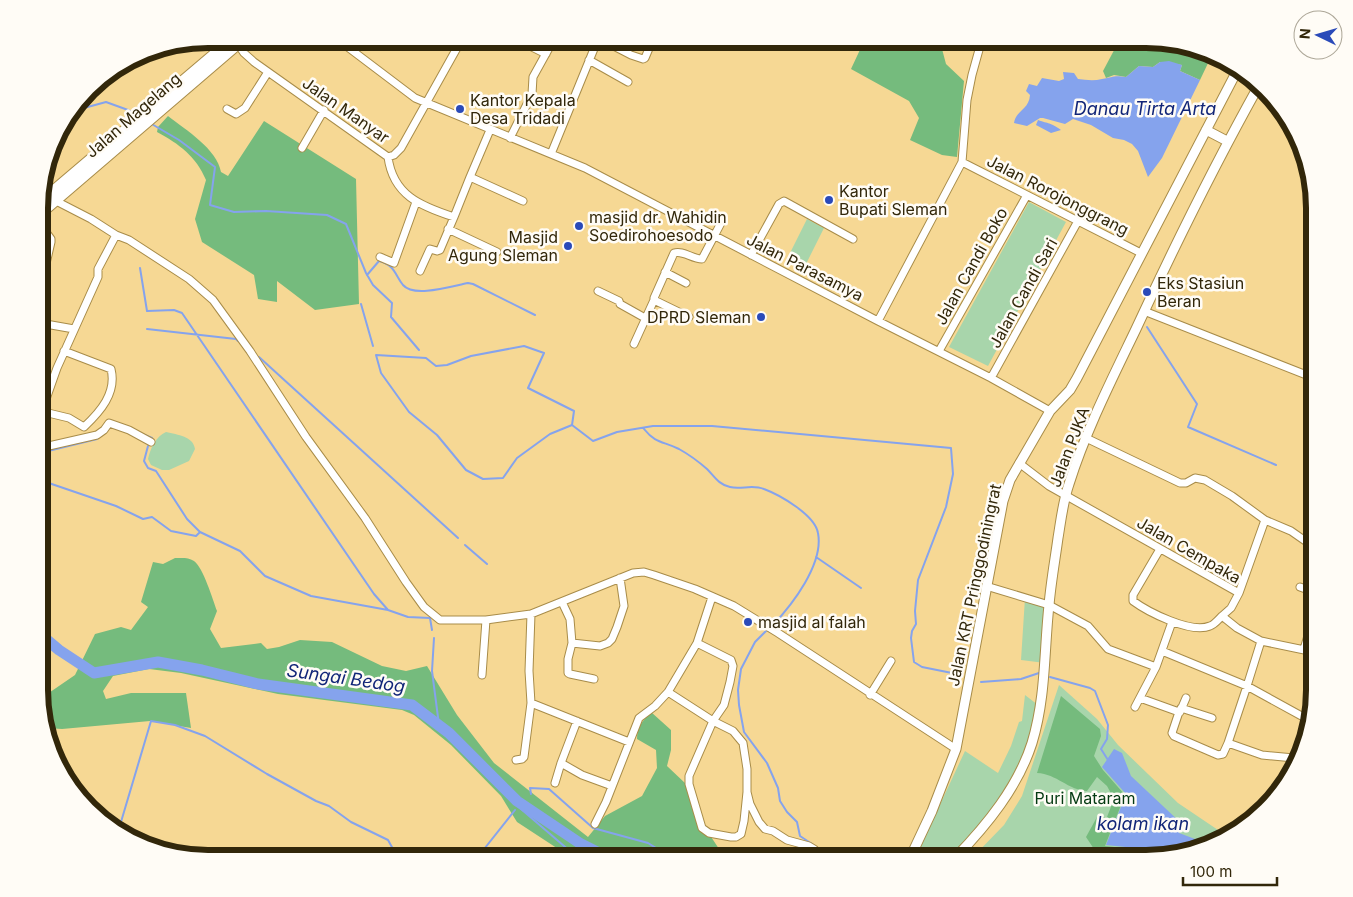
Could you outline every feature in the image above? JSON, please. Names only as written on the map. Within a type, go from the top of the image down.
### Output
[{"type":"highway","name":"Jalan Magelang","points":[[48,204],[230,48]]},
{"type":"highway","name":"Jalan Magelang","points":[[48,199],[53,198]]},
{"type":"main road","name":"Jalan KRT Pringgodiningrat","points":[[914,849],[956,749],[1003,501],[1010,480],[1050,411],[1070,390],[1077,378],[1235,76]]},
{"type":"main road","name":"Jalan PJKA","points":[[963,849],[991,818],[1016,779],[1031,744],[1040,707],[1045,674],[1049,605],[1066,495],[1086,438],[1144,311],[1227,141],[1256,91]]},
{"type":"main road","points":[[1206,130],[1227,141]]},
{"type":"street","name":"Jalan Manyar","points":[[242,48],[244,53],[268,72],[388,156],[394,155],[401,148],[457,48]]},
{"type":"street","name":"Jalan Parasamya","points":[[349,48],[402,89],[425,104],[585,168],[991,378],[1050,411]]},
{"type":"street","points":[[534,48],[546,54]]},
{"type":"street","points":[[510,138],[532,94],[533,78],[549,48]]},
{"type":"street","points":[[550,154],[595,48]]},
{"type":"street","points":[[617,48],[643,59],[649,48]]},
{"type":"street","points":[[878,320],[962,162],[967,100],[980,48]]},
{"type":"street","points":[[589,60],[628,82]]},
{"type":"street","points":[[227,109],[236,114],[245,108],[268,72]]},
{"type":"street","points":[[302,148],[324,110]]},
{"type":"street","points":[[420,271],[430,249],[440,250],[490,130]]},
{"type":"street","points":[[388,156],[397,185],[416,202],[454,217]]},
{"type":"street","name":"Jalan Rorojonggrang","points":[[962,162],[1141,253]]},
{"type":"street","points":[[470,177],[523,201]]},
{"type":"street","points":[[49,195],[116,235],[129,240],[201,288],[223,312],[306,437],[365,518],[379,542],[424,607],[440,620],[486,620],[531,614],[633,572],[644,572],[694,589],[734,606],[956,749]]},
{"type":"street","name":"Jalan Candi Boko","points":[[939,351],[1027,195]]},
{"type":"street","points":[[751,255],[779,204],[784,201],[853,239]]},
{"type":"street","points":[[380,257],[394,263],[416,202]]},
{"type":"street","name":"Jalan Candi Sari","points":[[991,378],[1078,220]]},
{"type":"street","points":[[634,344],[665,272],[676,252],[695,259],[702,259],[720,222]]},
{"type":"street","points":[[448,229],[497,252]]},
{"type":"street","points":[[48,391],[98,277],[98,269],[116,235]]},
{"type":"street","points":[[48,236],[51,242],[48,255]]},
{"type":"street","points":[[665,272],[686,283]]},
{"type":"street","points":[[598,291],[619,301],[620,304],[645,318]]},
{"type":"street","points":[[654,300],[689,317]]},
{"type":"street","points":[[1144,311],[1305,374]]},
{"type":"street","points":[[48,324],[74,329]]},
{"type":"street","points":[[48,413],[69,418],[84,427],[98,415],[109,396],[111,369],[64,351]]},
{"type":"street","points":[[48,446],[97,435],[109,423],[129,430],[151,442]]},
{"type":"street","points":[[1086,438],[1180,483],[1186,483],[1195,478],[1205,480],[1266,520],[1291,531],[1305,541]]},
{"type":"street","name":"Jalan Cempaka","points":[[1020,463],[1049,486],[1239,593],[1231,608],[1222,616]]},
{"type":"street","points":[[1239,593],[1266,520]]},
{"type":"street","points":[[1160,549],[1132,599],[1138,605],[1172,622],[1202,628],[1211,626],[1222,616],[1237,628],[1261,641],[1304,649],[1305,646]]},
{"type":"street","points":[[572,643],[600,646],[612,639],[624,606],[620,578]]},
{"type":"street","points":[[986,586],[1049,605],[1088,626],[1108,649],[1156,667]]},
{"type":"street","points":[[1300,587],[1305,589]]},
{"type":"street","points":[[595,824],[639,718],[655,706],[668,692],[697,643],[712,597]]},
{"type":"street","points":[[562,602],[570,619],[572,643],[568,659],[568,673],[594,679]]},
{"type":"street","points":[[516,760],[524,757],[531,703],[529,671],[531,614]]},
{"type":"street","points":[[482,675],[486,620]]},
{"type":"street","points":[[1136,707],[1156,667],[1172,622]]},
{"type":"street","points":[[1186,698],[1172,733],[1174,736],[1218,755],[1223,754],[1261,641]]},
{"type":"street","points":[[668,692],[713,721],[733,731],[743,744],[747,769],[747,792],[744,822],[741,834],[736,837],[731,838],[709,833],[702,828],[689,780],[713,721],[724,705],[732,666],[731,660],[697,643]]},
{"type":"street","points":[[1162,651],[1247,686],[1303,717]]},
{"type":"street","points":[[870,694],[891,661]]},
{"type":"street","points":[[1140,698],[1212,718]]},
{"type":"street","points":[[531,703],[629,742]]},
{"type":"street","points":[[555,783],[560,763],[577,721]]},
{"type":"street","points":[[1228,743],[1262,755],[1290,758]]},
{"type":"street","points":[[560,763],[582,775],[612,786]]},
{"type":"street","points":[[747,792],[756,816],[764,829],[773,831],[787,840],[814,849]]},
{"type":"green space","points":[[861,48],[941,48],[946,64],[964,81],[957,157],[942,155],[910,140],[919,118],[909,101],[851,69]]},
{"type":"green space","points":[[1115,48],[1156,48],[1197,56],[1209,61],[1200,80],[1180,71],[1182,65],[1160,62],[1153,67],[1139,66],[1126,77],[1114,75],[1106,78],[1103,71]]},
{"type":"green space","points":[[168,116],[207,148],[214,156],[221,172],[228,176],[264,121],[356,179],[359,304],[315,310],[277,281],[277,302],[258,299],[254,275],[202,242],[195,219],[206,180],[192,157],[173,141],[157,132],[158,127]]},
{"type":"green space","points":[[1029,202],[1066,222],[988,366],[949,347]]},
{"type":"green space","points":[[807,219],[824,228],[806,264],[789,255]]},
{"type":"green space","points":[[166,432],[188,439],[195,449],[189,461],[169,470],[162,470],[151,465],[148,459],[154,443]]},
{"type":"green space","points":[[175,558],[185,558],[197,564],[217,611],[210,629],[221,648],[261,643],[267,649],[300,640],[332,642],[382,666],[406,671],[427,666],[457,715],[494,763],[588,837],[605,816],[642,796],[657,768],[656,750],[637,739],[641,724],[651,712],[671,730],[671,750],[667,766],[686,784],[692,808],[719,849],[559,850],[517,822],[501,796],[451,745],[414,715],[402,710],[278,694],[181,673],[149,669],[113,676],[103,691],[106,699],[131,693],[186,693],[191,728],[150,721],[53,728],[48,693],[75,675],[95,634],[121,627],[131,630],[148,607],[141,602],[153,562],[163,564]]},
{"type":"green space","points":[[1025,598],[1049,605],[1045,663],[1021,660]]},
{"type":"green space","name":"Puri Mataram","points":[[1059,685],[1097,719],[1118,745],[1178,803],[1220,831],[1197,841],[1156,849],[981,849],[1004,825],[1022,796]]},
{"type":"green space","points":[[1025,695],[1038,705],[1023,756],[996,803],[974,831],[958,849],[919,849],[965,751],[998,773],[1011,746],[1019,722],[1022,721]]},
{"type":"green space","points":[[1061,696],[1100,729],[1101,736],[1094,756],[1103,770],[1125,795],[1105,846],[1133,849],[1094,849],[1086,837],[1097,817],[1107,817],[1114,799],[1107,786],[1097,777],[1087,791],[1074,788],[1051,776],[1037,773]]},
{"type":"water","name":"Danau Tirta Arta","points":[[1169,61],[1182,65],[1180,71],[1200,80],[1162,158],[1148,177],[1138,151],[1132,144],[1113,138],[1091,125],[1073,119],[1065,124],[1043,118],[1027,126],[1014,123],[1017,115],[1029,100],[1030,95],[1026,91],[1029,84],[1037,86],[1042,78],[1059,81],[1064,79],[1063,72],[1074,73],[1078,79],[1087,80],[1099,80],[1116,76],[1126,77],[1139,66],[1153,67],[1160,62]]},
{"type":"water","points":[[1038,120],[1052,124],[1061,130],[1051,133],[1036,125]]},
{"type":"water","name":"kolam ikan","points":[[1114,749],[1122,753],[1131,776],[1181,823],[1179,833],[1196,841],[1156,849],[1106,845],[1126,794],[1102,767]]},
{"type":"waterway","points":[[82,109],[106,102],[137,115]]},
{"type":"waterway","points":[[150,123],[179,140],[215,167],[210,205],[234,212],[266,211],[327,215],[346,224],[366,273],[373,285],[392,303],[391,317],[419,350]]},
{"type":"waterway","points":[[367,275],[379,261],[392,268],[403,285],[408,289],[424,291],[468,283],[473,284],[535,315]]},
{"type":"waterway","points":[[140,268],[147,311],[174,310],[182,313],[374,594],[388,610],[408,617],[430,618],[432,630]]},
{"type":"waterway","points":[[361,304],[373,346]]},
{"type":"waterway","points":[[1147,327],[1197,404],[1188,427],[1276,465]]},
{"type":"waterway","points":[[147,329],[236,339],[238,341]]},
{"type":"waterway","points":[[572,425],[574,411],[528,388],[544,353],[524,346],[471,356],[447,365],[436,366],[426,358],[376,355],[381,373],[409,412],[437,435],[466,470],[483,479],[503,478],[517,458],[550,434],[572,425],[593,441],[617,432],[653,426],[712,426],[951,448],[953,474],[946,507],[918,580],[915,611],[916,624],[911,638],[914,662],[922,667],[957,674]]},
{"type":"waterway","points":[[259,357],[458,538]]},
{"type":"waterway","points":[[644,429],[656,440],[679,449],[693,458],[726,486],[734,488],[760,488],[771,492],[796,506],[811,519],[818,533],[819,545],[816,558],[797,596],[772,626]]},
{"type":"waterway","points":[[140,433],[152,438]]},
{"type":"waterway","points":[[48,451],[97,439]]},
{"type":"waterway","points":[[148,446],[144,461],[148,468],[156,471],[187,519],[200,532],[240,551],[265,576],[311,596],[388,610]]},
{"type":"waterway","points":[[48,483],[116,506],[143,519],[152,517],[171,531],[196,536],[200,532]]},
{"type":"waterway","points":[[465,545],[487,564]]},
{"type":"waterway","points":[[816,557],[861,588]]},
{"type":"waterway","points":[[768,629],[755,642],[741,669],[738,690],[744,732],[767,763],[778,788],[780,801],[797,822],[800,836],[815,846]]},
{"type":"waterway","points":[[434,638],[432,671],[439,725]]},
{"type":"waterway","name":"Sungai Bedog","points":[[48,641],[94,673],[158,662],[202,670],[258,684],[412,705],[449,733],[517,801],[592,850]]},
{"type":"waterway","points":[[981,682],[1021,679],[1039,673]]},
{"type":"waterway","points":[[1050,677],[1095,691],[1108,725],[1107,739],[1101,749],[1108,760]]},
{"type":"waterway","points":[[121,823],[151,721],[175,725],[205,736],[267,774],[316,801],[329,806],[351,822],[388,840],[393,850]]},
{"type":"waterway","points":[[531,794],[530,788],[549,789],[593,828],[648,843],[658,850]]},
{"type":"waterway","points":[[521,809],[568,850]]},
{"type":"waterway","points":[[484,850],[515,810]]},
{"type":"place","name":"Kantor Kepala Desa Tridadi","points":[[460,109]]},
{"type":"place","name":"Kantor Bupati Sleman","points":[[829,200]]},
{"type":"place","name":"masjid dr. Wahidin Soedirohoesodo","points":[[579,226]]},
{"type":"place","name":"Masjid Agung Sleman","points":[[568,246]]},
{"type":"place","name":"Eks Stasiun Beran","points":[[1147,292]]},
{"type":"place","name":"DPRD Sleman","points":[[761,317]]},
{"type":"place","name":"masjid al falah","points":[[748,622]]}]
